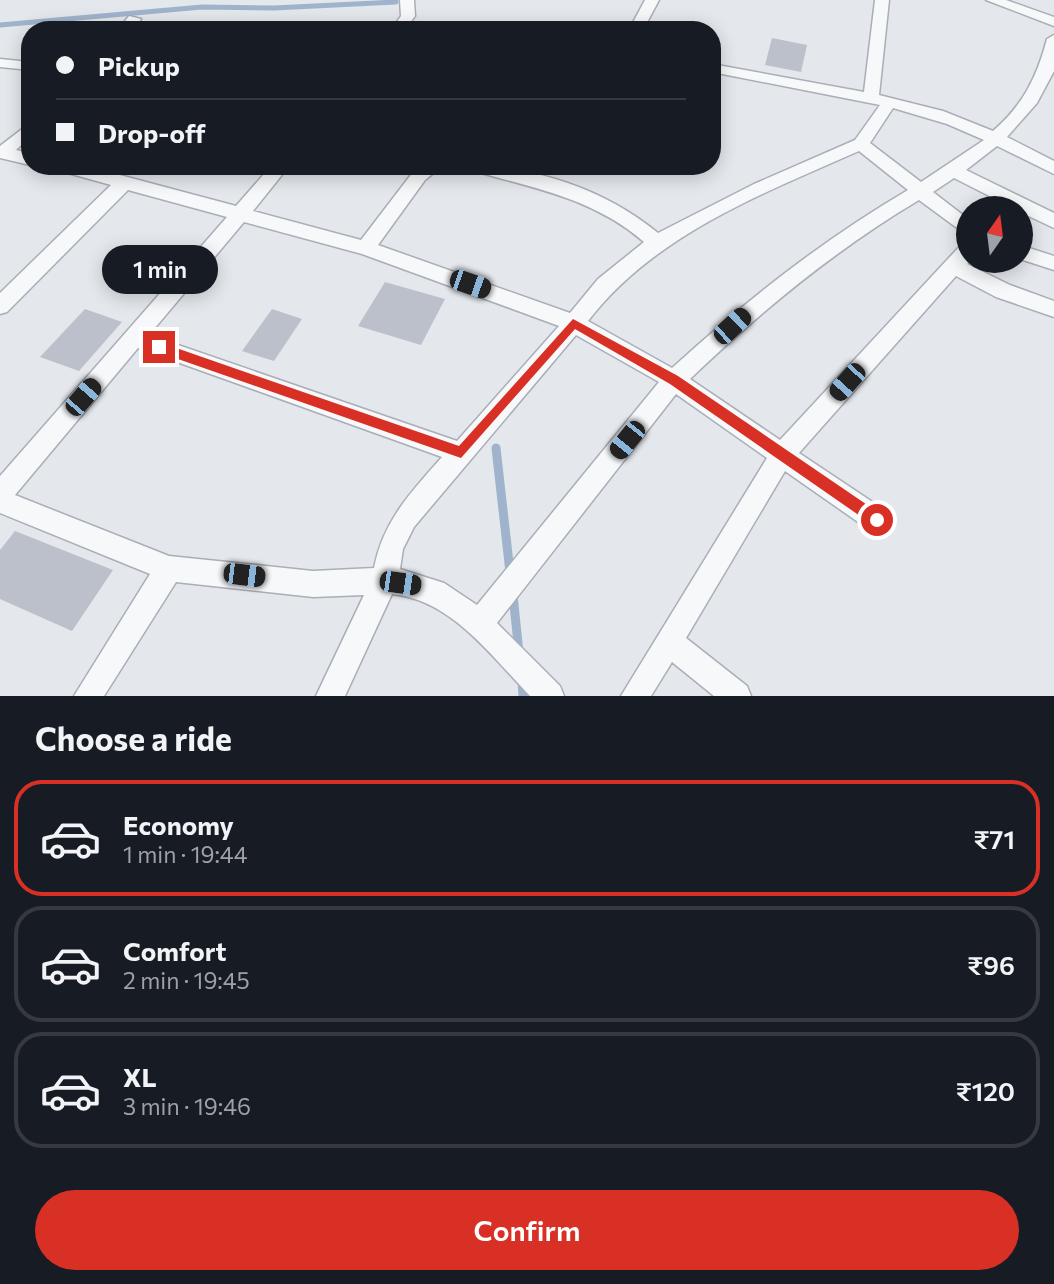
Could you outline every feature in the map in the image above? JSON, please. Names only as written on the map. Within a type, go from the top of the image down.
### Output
[{"type":"street","points":[[404,21],[408,16],[407,0]]},
{"type":"street","points":[[641,21],[652,0]]},
{"type":"street","points":[[330,696],[385,581],[391,547],[405,517],[605,284],[657,242],[760,188],[861,144],[870,136],[880,101],[882,0]]},
{"type":"street","points":[[993,0],[1054,22]]},
{"type":"street","points":[[478,626],[674,380],[751,308],[804,267],[872,220],[923,191],[995,139],[1023,111],[1038,90],[1052,61],[1054,39]]},
{"type":"street","points":[[0,63],[21,65]]},
{"type":"street","points":[[721,70],[880,101],[954,121],[1054,168]]},
{"type":"street","points":[[2,153],[21,136]]},
{"type":"street","points":[[861,144],[956,219]]},
{"type":"street","points":[[2,153],[21,157]]},
{"type":"street","points":[[952,170],[1054,221]]},
{"type":"street","points":[[95,175],[365,248],[523,302],[573,323],[674,380],[877,520]]},
{"type":"street","points":[[0,494],[273,175]]},
{"type":"street","points":[[365,248],[420,175]]},
{"type":"street","points":[[513,175],[556,185],[628,216],[657,242]]},
{"type":"street","points":[[556,185],[561,175]]},
{"type":"street","points":[[4,296],[124,183]]},
{"type":"street","points":[[1033,256],[1054,263]]},
{"type":"street","points":[[635,696],[782,455],[956,263]]},
{"type":"street","points":[[953,266],[1003,291],[1054,309]]},
{"type":"street","points":[[134,338],[461,453]]},
{"type":"street","points":[[0,501],[169,569],[315,584],[385,581],[416,585],[436,593],[478,626],[550,696]]},
{"type":"street","points":[[88,696],[169,569]]},
{"type":"street","points":[[668,641],[737,696]]},
{"type":"building","points":[[772,38],[807,45],[801,72],[765,65]]},
{"type":"building","points":[[385,282],[445,299],[421,345],[358,326]]},
{"type":"building","points":[[85,309],[122,322],[79,371],[40,357]]},
{"type":"building","points":[[272,309],[302,319],[274,361],[242,351]]},
{"type":"building","points":[[15,531],[113,570],[72,631],[0,599],[0,550]]},
{"type":"waterway","points":[[45,21],[202,7],[274,8],[396,2]]},
{"type":"waterway","points":[[0,25],[21,23]]},
{"type":"waterway","points":[[496,448],[510,572]]},
{"type":"waterway","points":[[513,595],[519,653]]},
{"type":"waterway","points":[[522,682],[523,696]]},
{"type":"route","points":[[159,347],[461,453],[573,323],[674,380],[877,520]]}]
